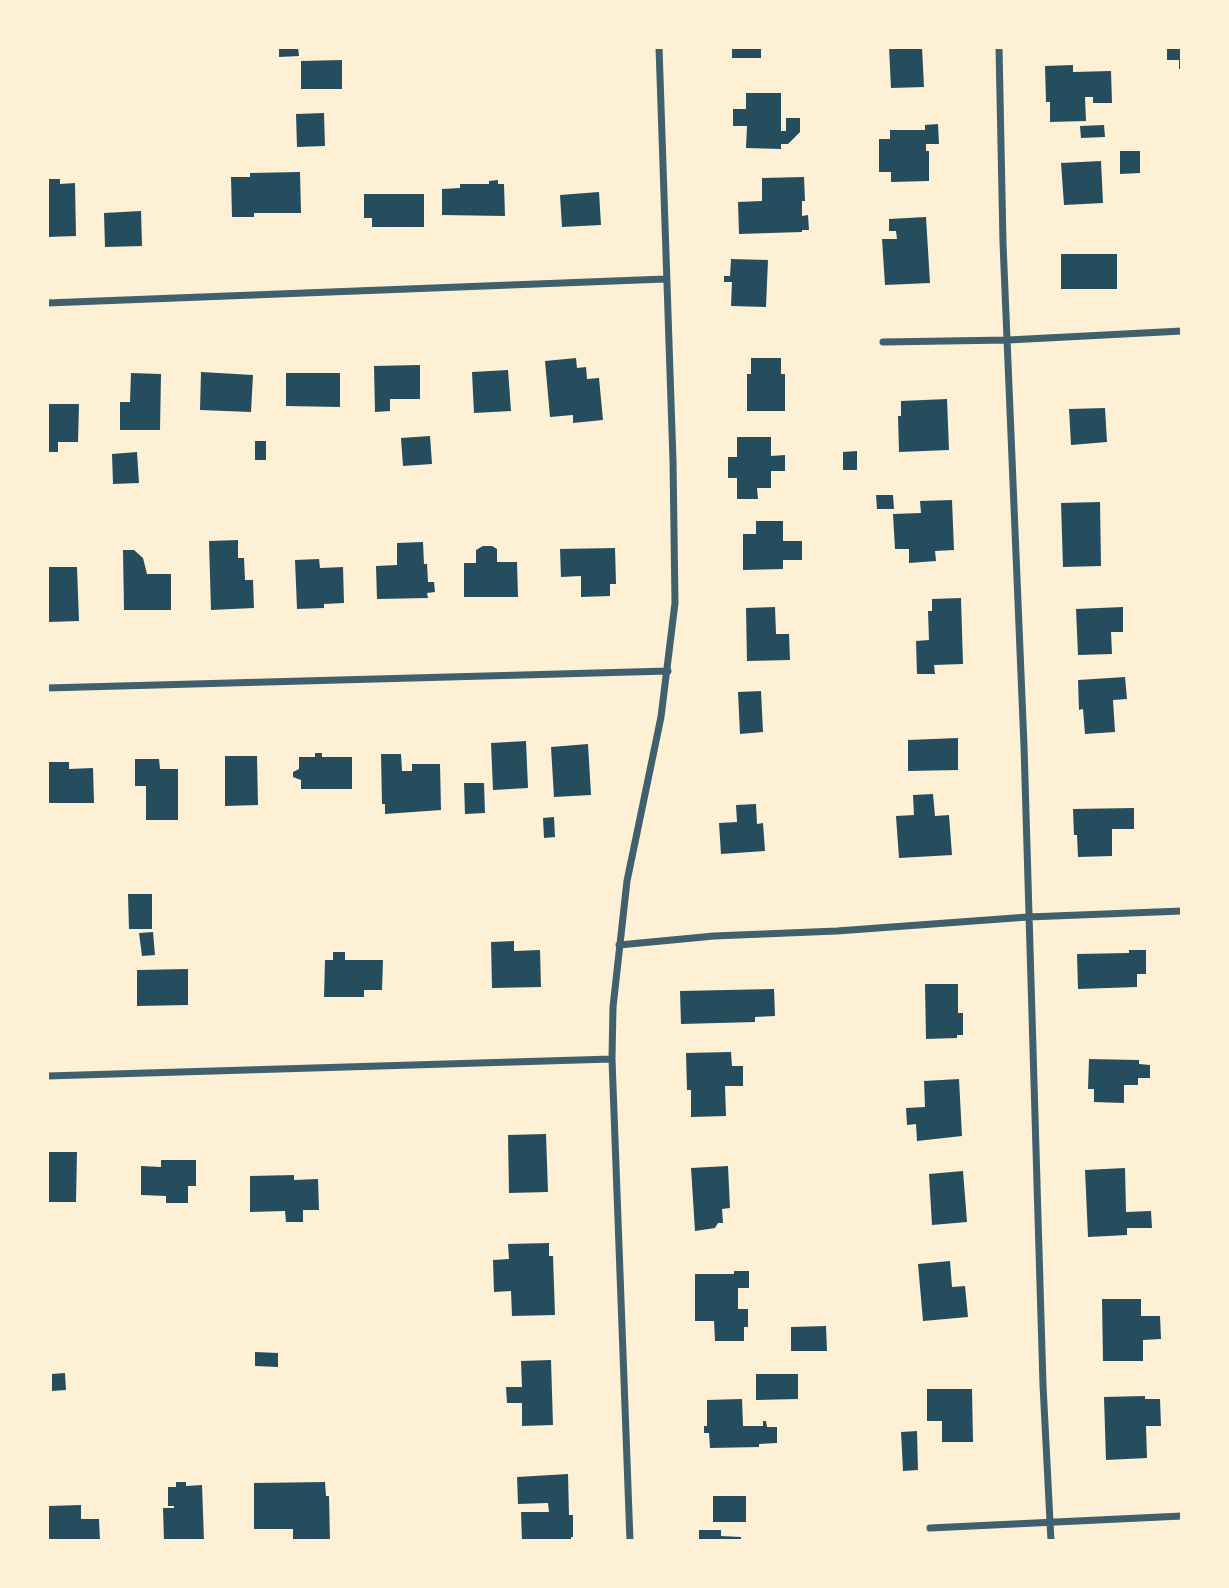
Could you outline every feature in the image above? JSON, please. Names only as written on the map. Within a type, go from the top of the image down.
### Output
[{"type":"street","points":[[630,1541],[612,1059],[613,1007],[626,881],[650,778],[668,671],[675,603],[673,447],[665,279],[659,47]]},
{"type":"street","points":[[999,47],[1003,243],[1024,746],[1043,1385],[1051,1541]]},
{"type":"street","points":[[47,303],[665,279]]},
{"type":"street","points":[[883,342],[1008,340],[1182,331]]},
{"type":"street","points":[[47,688],[668,671]]},
{"type":"street","points":[[619,945],[714,936],[1028,917],[1182,911]]},
{"type":"street","points":[[47,1076],[612,1059]]},
{"type":"street","points":[[930,1528],[1182,1516]]},
{"type":"building","points":[[279,47],[298,47],[299,56],[279,57]]},
{"type":"building","points":[[732,47],[761,47],[761,58],[732,58]]},
{"type":"building","points":[[889,47],[922,47],[924,87],[891,88]]},
{"type":"building","points":[[1167,47],[1182,47],[1182,69],[1179,69],[1179,60],[1167,60]]},
{"type":"building","points":[[342,60],[342,89],[301,89],[301,61]]},
{"type":"building","points":[[1073,65],[1073,72],[1111,71],[1112,103],[1093,103],[1093,97],[1085,97],[1086,121],[1050,122],[1050,102],[1046,102],[1045,66]]},
{"type":"building","points":[[746,93],[781,93],[781,131],[786,131],[786,118],[800,118],[800,132],[788,144],[781,144],[781,149],[746,148],[747,126],[733,126],[733,109],[746,109]]},
{"type":"building","points":[[324,113],[325,146],[297,147],[296,114]]},
{"type":"building","points":[[938,124],[939,144],[926,144],[926,151],[929,151],[929,181],[891,182],[891,172],[879,172],[879,139],[890,139],[890,130],[925,130],[925,125]]},
{"type":"building","points":[[1104,125],[1105,137],[1081,138],[1080,126]]},
{"type":"building","points":[[1120,151],[1140,151],[1140,173],[1120,174]]},
{"type":"building","points":[[1101,161],[1103,203],[1064,205],[1061,163]]},
{"type":"building","points":[[300,172],[301,213],[254,213],[254,217],[232,217],[231,177],[250,177],[250,173]]},
{"type":"building","points":[[804,177],[805,201],[802,201],[802,216],[808,215],[809,230],[739,234],[738,202],[762,201],[762,178]]},
{"type":"building","points":[[47,179],[60,179],[60,184],[75,183],[76,236],[47,237]]},
{"type":"building","points":[[498,180],[498,184],[504,184],[505,216],[442,215],[442,189],[460,188],[460,184],[489,184],[489,181]]},
{"type":"building","points":[[599,192],[601,225],[562,227],[560,195]]},
{"type":"building","points":[[364,194],[424,194],[424,227],[372,227],[372,218],[364,218]]},
{"type":"building","points":[[141,211],[142,246],[105,247],[104,213]]},
{"type":"building","points":[[926,217],[930,283],[885,285],[882,239],[897,239],[896,231],[889,231],[889,219]]},
{"type":"building","points":[[1061,254],[1117,254],[1117,289],[1061,289]]},
{"type":"building","points":[[731,259],[768,260],[766,307],[731,306],[732,282],[724,282],[724,276],[730,276]]},
{"type":"building","points":[[576,358],[577,368],[586,367],[587,379],[599,378],[603,420],[573,423],[573,415],[550,417],[545,361]]},
{"type":"building","points":[[751,358],[781,358],[781,374],[785,374],[785,411],[747,411],[747,374],[751,374]]},
{"type":"building","points":[[420,365],[420,399],[390,399],[390,411],[375,412],[374,366]]},
{"type":"building","points":[[508,370],[511,411],[474,413],[472,372]]},
{"type":"building","points":[[201,372],[253,375],[251,412],[200,410]]},
{"type":"building","points":[[131,373],[161,374],[160,430],[120,430],[120,402],[130,402]]},
{"type":"building","points":[[286,373],[340,373],[340,407],[286,406]]},
{"type":"building","points":[[947,399],[949,450],[899,452],[898,416],[901,416],[901,401]]},
{"type":"building","points":[[47,404],[79,404],[78,442],[58,442],[58,452],[47,452]]},
{"type":"building","points":[[1105,408],[1107,442],[1071,445],[1069,409]]},
{"type":"building","points":[[430,436],[432,464],[403,466],[401,438]]},
{"type":"building","points":[[737,437],[771,437],[771,456],[785,455],[785,471],[771,471],[771,488],[757,488],[758,499],[737,499],[737,478],[728,478],[728,457],[737,457]]},
{"type":"building","points":[[255,441],[266,441],[266,460],[255,460]]},
{"type":"building","points":[[857,451],[857,470],[843,470],[843,452]]},
{"type":"building","points":[[137,452],[139,483],[113,484],[112,454]]},
{"type":"building","points":[[876,495],[893,495],[894,509],[877,509]]},
{"type":"building","points":[[952,500],[954,550],[935,551],[936,561],[909,563],[909,549],[895,549],[893,514],[921,513],[920,501]]},
{"type":"building","points":[[1100,502],[1101,566],[1063,567],[1061,503]]},
{"type":"building","points":[[756,521],[783,521],[783,541],[802,541],[802,560],[783,560],[783,569],[743,570],[743,534],[756,534]]},
{"type":"building","points":[[238,540],[238,558],[244,558],[245,580],[253,580],[254,608],[211,610],[209,541]]},
{"type":"building","points":[[423,542],[428,582],[434,582],[435,592],[427,593],[428,598],[377,599],[376,566],[397,565],[397,543]]},
{"type":"building","points":[[483,546],[497,549],[497,562],[517,562],[518,597],[464,597],[464,563],[476,563],[476,550]]},
{"type":"building","points":[[615,548],[616,584],[610,584],[610,596],[581,597],[581,576],[561,577],[560,549]]},
{"type":"building","points":[[123,550],[134,550],[143,558],[147,574],[171,574],[171,610],[124,610]]},
{"type":"building","points":[[319,559],[320,568],[343,567],[344,603],[324,604],[324,608],[297,609],[295,560]]},
{"type":"building","points":[[47,567],[77,567],[79,621],[48,622]]},
{"type":"building","points":[[961,598],[963,664],[934,665],[935,674],[917,674],[916,641],[929,640],[928,611],[932,611],[932,599]]},
{"type":"building","points":[[775,607],[776,634],[789,634],[790,660],[747,661],[746,608]]},
{"type":"building","points":[[1123,607],[1123,632],[1111,632],[1112,654],[1078,655],[1076,609]]},
{"type":"building","points":[[1125,677],[1127,699],[1113,700],[1115,732],[1085,734],[1083,709],[1079,710],[1078,680]]},
{"type":"building","points":[[761,691],[763,732],[740,734],[738,692]]},
{"type":"building","points":[[958,738],[958,770],[908,771],[908,740]]},
{"type":"building","points":[[526,741],[528,788],[493,790],[491,743]]},
{"type":"building","points":[[588,744],[591,795],[554,797],[551,747]]},
{"type":"building","points":[[315,753],[322,753],[322,757],[352,757],[352,789],[301,789],[301,780],[293,777],[293,772],[299,769],[299,757],[315,757]]},
{"type":"building","points":[[381,754],[401,754],[402,771],[412,771],[412,764],[440,764],[441,810],[385,814],[385,804],[382,804]]},
{"type":"building","points":[[225,756],[257,756],[258,805],[225,806]]},
{"type":"building","points":[[135,759],[159,759],[160,769],[178,769],[178,820],[146,820],[146,786],[135,786]]},
{"type":"building","points":[[47,762],[69,762],[69,769],[93,768],[94,803],[47,803]]},
{"type":"building","points":[[464,783],[484,783],[485,813],[465,814]]},
{"type":"building","points":[[933,794],[935,816],[949,815],[952,855],[899,858],[896,816],[914,815],[913,795]]},
{"type":"building","points":[[756,804],[757,824],[763,823],[765,851],[721,854],[719,823],[737,822],[736,805]]},
{"type":"building","points":[[1134,808],[1134,829],[1112,829],[1112,856],[1078,857],[1073,809]]},
{"type":"building","points":[[554,817],[555,837],[544,838],[543,818]]},
{"type":"building","points":[[128,894],[152,894],[152,929],[129,929]]},
{"type":"building","points":[[153,932],[155,955],[142,956],[139,933]]},
{"type":"building","points":[[514,941],[514,951],[540,950],[541,987],[492,988],[491,942]]},
{"type":"building","points":[[1129,950],[1146,950],[1146,974],[1137,974],[1137,987],[1078,989],[1077,954],[1129,953]]},
{"type":"building","points":[[333,952],[345,952],[345,960],[383,960],[382,990],[364,990],[364,997],[324,997],[325,960],[333,960]]},
{"type":"building","points":[[188,969],[188,1005],[137,1006],[137,970]]},
{"type":"building","points":[[925,984],[958,984],[958,1013],[963,1013],[963,1035],[957,1035],[957,1038],[926,1039]]},
{"type":"building","points":[[774,989],[775,1016],[755,1017],[755,1022],[681,1024],[680,991]]},
{"type":"building","points":[[731,1052],[732,1066],[743,1066],[743,1086],[725,1086],[726,1116],[691,1117],[691,1090],[687,1090],[686,1053]]},
{"type":"building","points":[[1089,1059],[1139,1060],[1139,1064],[1150,1065],[1150,1078],[1138,1078],[1138,1085],[1124,1085],[1124,1103],[1094,1102],[1094,1089],[1088,1089]]},
{"type":"building","points":[[959,1079],[962,1136],[917,1141],[916,1124],[907,1125],[906,1108],[925,1107],[924,1081]]},
{"type":"building","points":[[546,1134],[548,1192],[509,1193],[508,1135]]},
{"type":"building","points":[[49,1152],[77,1152],[76,1202],[47,1202]]},
{"type":"building","points":[[161,1160],[196,1160],[196,1186],[188,1186],[188,1203],[166,1203],[166,1196],[141,1195],[141,1166],[161,1167]]},
{"type":"building","points":[[728,1166],[730,1208],[722,1209],[723,1223],[718,1223],[715,1228],[695,1231],[691,1168]]},
{"type":"building","points":[[1125,1168],[1126,1212],[1151,1211],[1152,1228],[1127,1228],[1127,1235],[1088,1237],[1085,1170]]},
{"type":"building","points":[[963,1171],[967,1222],[932,1225],[929,1174]]},
{"type":"building","points":[[294,1175],[294,1180],[318,1179],[319,1210],[303,1210],[303,1222],[286,1222],[285,1211],[250,1212],[250,1176]]},
{"type":"building","points":[[549,1243],[549,1256],[553,1256],[555,1315],[512,1316],[511,1291],[494,1292],[493,1260],[509,1259],[508,1244]]},
{"type":"building","points":[[950,1261],[952,1287],[965,1286],[968,1317],[923,1321],[918,1264]]},
{"type":"building","points":[[734,1271],[749,1271],[749,1288],[738,1288],[738,1309],[748,1309],[748,1327],[744,1327],[744,1341],[715,1341],[714,1321],[695,1321],[695,1274],[734,1274]]},
{"type":"building","points":[[1102,1299],[1141,1299],[1141,1316],[1160,1316],[1161,1339],[1143,1340],[1143,1361],[1103,1361]]},
{"type":"building","points":[[826,1326],[827,1351],[791,1351],[791,1327]]},
{"type":"building","points":[[255,1352],[278,1353],[278,1367],[255,1366]]},
{"type":"building","points":[[551,1360],[553,1425],[522,1426],[522,1403],[507,1403],[506,1387],[522,1387],[521,1361]]},
{"type":"building","points":[[65,1373],[66,1390],[52,1391],[52,1374]]},
{"type":"building","points":[[756,1374],[798,1374],[798,1399],[756,1400]]},
{"type":"building","points":[[927,1389],[972,1389],[973,1442],[942,1442],[942,1421],[927,1421]]},
{"type":"building","points":[[1145,1396],[1145,1399],[1160,1399],[1161,1426],[1146,1426],[1147,1458],[1106,1460],[1104,1397]]},
{"type":"building","points":[[742,1399],[743,1426],[763,1426],[763,1421],[766,1421],[767,1427],[777,1427],[777,1443],[759,1444],[759,1447],[710,1448],[709,1433],[704,1433],[704,1426],[707,1426],[707,1400]]},
{"type":"building","points":[[917,1431],[918,1470],[903,1471],[901,1432]]},
{"type":"building","points":[[568,1474],[569,1515],[573,1515],[571,1541],[522,1541],[521,1512],[549,1512],[548,1503],[518,1504],[517,1477]]},
{"type":"building","points":[[176,1482],[186,1482],[186,1486],[202,1485],[204,1541],[164,1541],[163,1508],[174,1508],[168,1506],[168,1487],[176,1487]]},
{"type":"building","points":[[325,1482],[326,1496],[329,1496],[330,1541],[293,1541],[293,1529],[254,1529],[254,1483]]},
{"type":"building","points":[[713,1496],[746,1496],[746,1522],[713,1522]]},
{"type":"building","points":[[81,1505],[81,1519],[99,1519],[100,1541],[47,1541],[49,1506]]},
{"type":"building","points":[[699,1530],[721,1530],[721,1536],[741,1537],[741,1541],[699,1541]]}]
